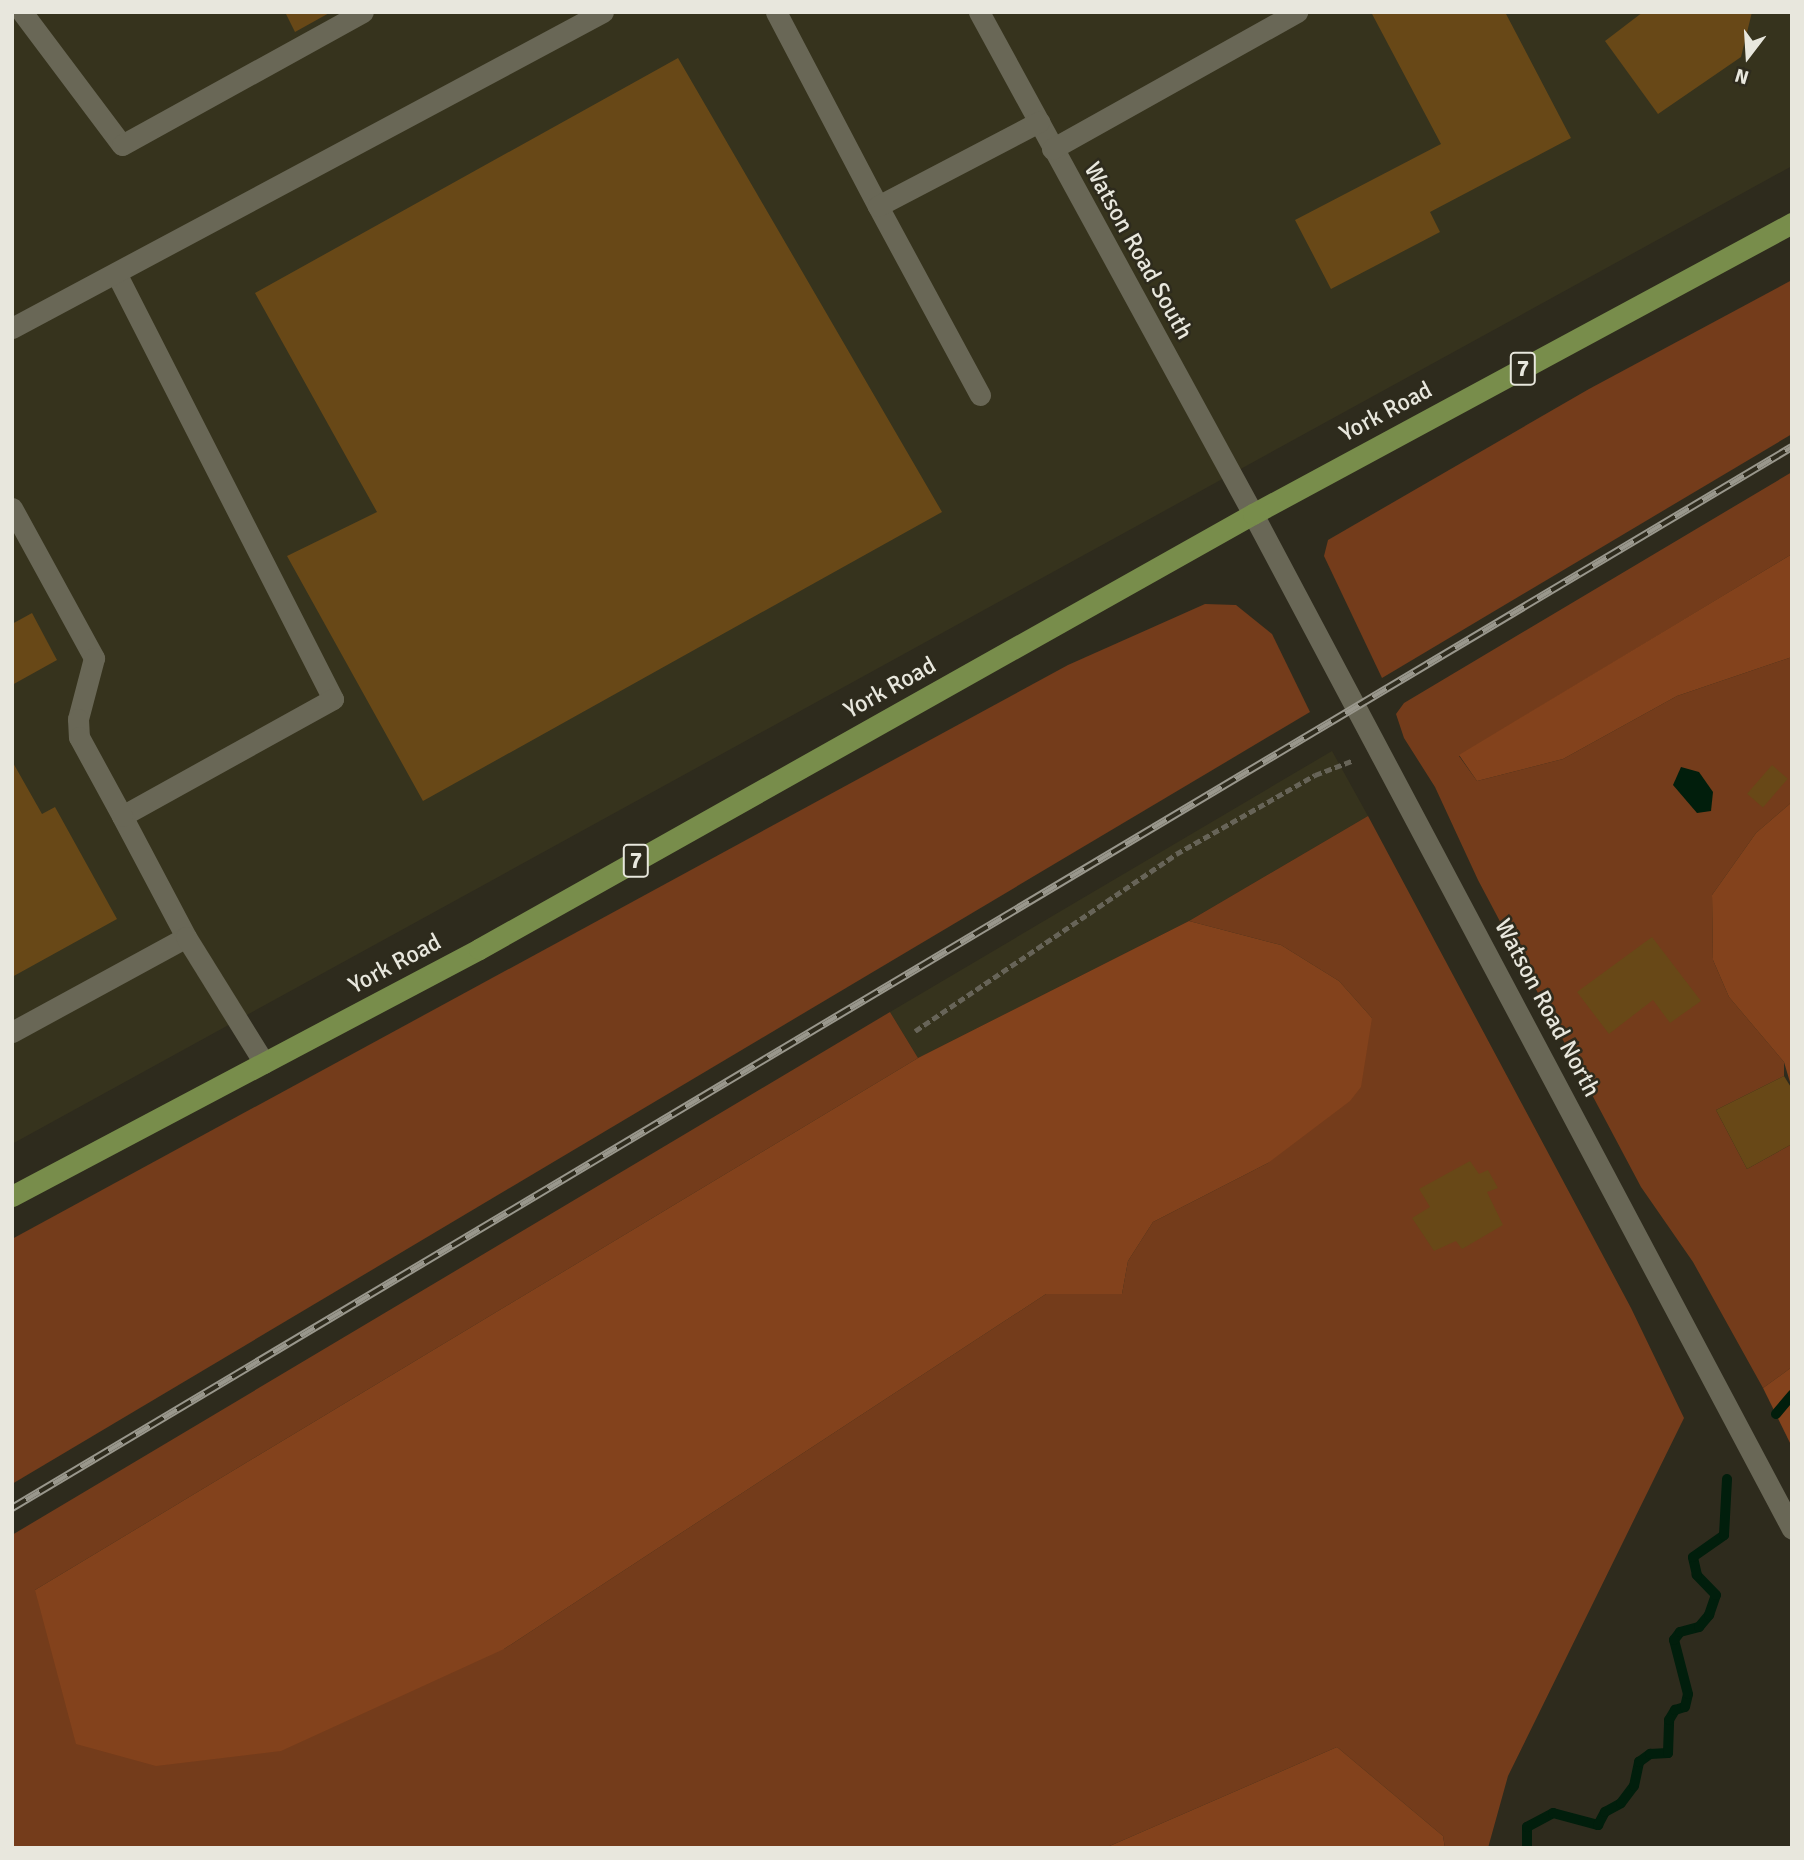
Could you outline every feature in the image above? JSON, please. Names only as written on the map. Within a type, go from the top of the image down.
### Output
[{"type":"main road","name":"York Road","points":[[12,1196],[479,949],[1253,514],[1792,223]]},
{"type":"street","points":[[22,12],[122,145],[363,12]]},
{"type":"street","points":[[12,328],[603,12]]},
{"type":"street","points":[[776,12],[980,395]]},
{"type":"street","name":"Watson Road South","points":[[979,12],[1253,514]]},
{"type":"street","points":[[1052,149],[1297,12]]},
{"type":"street","points":[[878,206],[1039,122]]},
{"type":"street","points":[[116,273],[333,699],[122,816]]},
{"type":"street","points":[[12,508],[94,658],[78,719],[79,737],[186,937],[264,1063]]},
{"type":"street","name":"Watson Road North","points":[[1253,514],[1792,1529]]},
{"type":"street","points":[[12,1032],[186,937]]},
{"type":"path","points":[[915,1031],[1176,854],[1315,775],[1379,751]]},
{"type":"shaded area","points":[[12,12],[1792,12],[1792,166],[12,1144]]},
{"type":"shaded area","points":[[1792,280],[1792,434],[1382,678],[1324,556],[1328,540],[1589,389]]},
{"type":"shaded area","points":[[1792,472],[1792,554],[1459,756],[1477,781],[1563,759],[1677,696],[1792,657],[1792,802],[1756,833],[1712,895],[1713,960],[1729,997],[1784,1062],[1784,1076],[1716,1110],[1747,1169],[1792,1144],[1792,1367],[1763,1388],[1693,1262],[1641,1187],[1478,880],[1435,787],[1404,738],[1396,714],[1404,703]]},
{"type":"shaded area","points":[[1792,554],[1792,657],[1677,696],[1563,759],[1477,781],[1459,755]]},
{"type":"shaded area","points":[[1205,604],[1236,605],[1272,634],[1310,712],[12,1484],[12,1239],[1068,665]]},
{"type":"shaded area","points":[[1332,751],[1368,816],[1189,921],[918,1058],[890,1012]]},
{"type":"shaded area","points":[[1681,767],[1699,772],[1713,792],[1711,811],[1697,813],[1673,785]]},
{"type":"shaded area","points":[[1792,802],[1792,1089],[1784,1062],[1729,997],[1713,960],[1712,895],[1756,833]]},
{"type":"shaded area","points":[[1368,816],[1631,1308],[1684,1418],[1508,1776],[1488,1848],[1445,1848],[1443,1836],[1337,1747],[1105,1848],[12,1848],[12,1535],[890,1012],[918,1058],[35,1590],[504,1649],[1046,1294],[1122,1294],[1128,1261],[1153,1222],[1268,1163],[1372,1018],[1339,981],[1281,945],[1189,921]]},
{"type":"shaded area","points":[[1189,921],[1281,945],[1339,981],[1372,1018],[1361,1087],[1350,1101],[1268,1163],[1153,1222],[1128,1261],[1122,1294],[1046,1294],[504,1649],[281,1751],[156,1766],[76,1744],[35,1590],[918,1058]]},
{"type":"shaded area","points":[[1792,1367],[1792,1447],[1763,1388]]},
{"type":"shaded area","points":[[1337,1747],[1443,1836],[1445,1848],[1105,1848]]},
{"type":"building","points":[[285,12],[331,12],[295,32]]},
{"type":"building","points":[[1371,12],[1505,12],[1571,138],[1430,212],[1440,232],[1331,289],[1295,220],[1441,144]]},
{"type":"building","points":[[1643,12],[1752,12],[1741,57],[1658,114],[1605,41]]},
{"type":"building","points":[[678,58],[942,512],[423,801],[287,556],[377,512],[255,293]]},
{"type":"building","points":[[32,613],[57,660],[12,685],[12,624]]},
{"type":"building","points":[[12,761],[42,814],[55,807],[117,919],[12,977]]},
{"type":"building","points":[[1772,765],[1788,779],[1763,807],[1747,794]]},
{"type":"building","points":[[1652,937],[1701,1001],[1670,1023],[1653,1000],[1609,1034],[1577,992]]},
{"type":"building","points":[[1784,1076],[1792,1089],[1792,1144],[1747,1169],[1716,1110]]},
{"type":"building","points":[[1470,1161],[1479,1174],[1488,1170],[1498,1188],[1487,1192],[1503,1225],[1462,1249],[1456,1241],[1434,1251],[1412,1218],[1430,1207],[1419,1189]]},
{"type":"waterway","points":[[1776,1414],[1792,1395]]},
{"type":"waterway","points":[[1527,1848],[1527,1827],[1553,1813],[1598,1825],[1605,1812],[1621,1803],[1634,1786],[1639,1762],[1650,1754],[1668,1753],[1669,1720],[1675,1710],[1685,1707],[1688,1694],[1674,1640],[1680,1632],[1699,1627],[1709,1615],[1716,1595],[1697,1575],[1693,1557],[1724,1535],[1727,1479]]},
{"type":"railway","points":[[12,1508],[1792,447]]}]
